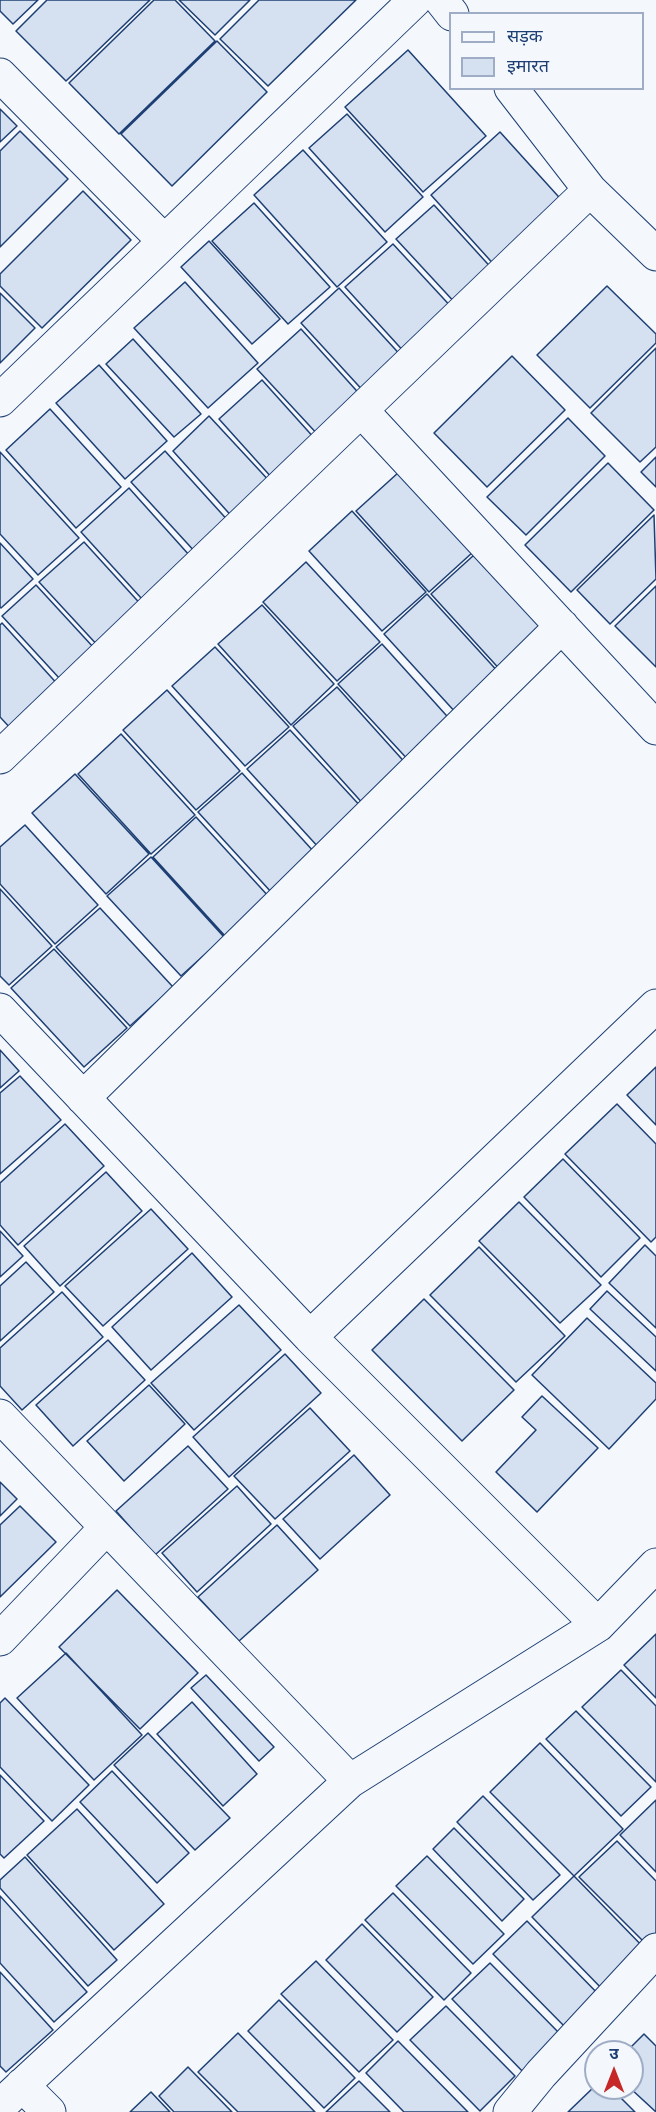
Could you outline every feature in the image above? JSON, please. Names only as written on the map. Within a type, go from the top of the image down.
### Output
[{"type":"street","points":[[0,400],[415,0]]},
{"type":"street","points":[[441,0],[450,12]]},
{"type":"street","points":[[0,75],[165,241]]},
{"type":"street","points":[[513,90],[590,190],[656,254]]},
{"type":"street","points":[[0,758],[590,190]]},
{"type":"street","points":[[361,410],[656,728]]},
{"type":"street","points":[[83,1098],[562,626]]},
{"type":"street","points":[[310,1337],[656,1006]]},
{"type":"street","points":[[0,1010],[310,1337],[598,1625]]},
{"type":"street","points":[[0,1416],[350,1781]]},
{"type":"street","points":[[0,1639],[106,1528]]},
{"type":"street","points":[[49,2112],[11,2096],[350,1781],[598,1625],[656,1565]]},
{"type":"street","points":[[510,2112],[541,2074],[656,1950]]},
{"type":"building","points":[[0,0],[38,0],[13,24],[0,11]]},
{"type":"building","points":[[47,0],[150,0],[66,81],[16,31]]},
{"type":"building","points":[[154,0],[175,0],[215,41],[119,134],[69,83]]},
{"type":"building","points":[[179,0],[250,0],[215,35]]},
{"type":"building","points":[[259,0],[356,0],[268,86],[220,39]]},
{"type":"building","points":[[217,41],[267,92],[172,186],[121,134]]},
{"type":"building","points":[[408,50],[486,136],[423,192],[345,107]]},
{"type":"building","points":[[0,109],[17,126],[0,142]]},
{"type":"building","points":[[347,114],[423,197],[385,232],[309,148]]},
{"type":"building","points":[[20,131],[68,179],[0,247],[0,151]]},
{"type":"building","points":[[500,132],[567,206],[498,269],[431,195]]},
{"type":"building","points":[[303,150],[387,242],[337,287],[254,195]]},
{"type":"building","points":[[83,191],[131,240],[42,328],[0,286],[0,274]]},
{"type":"building","points":[[254,203],[330,287],[288,324],[212,241]]},
{"type":"building","points":[[434,205],[496,273],[458,306],[396,239]]},
{"type":"building","points":[[209,241],[280,319],[252,344],[181,267]]},
{"type":"building","points":[[393,244],[455,311],[407,355],[345,287]]},
{"type":"building","points":[[185,282],[258,363],[208,408],[134,328]]},
{"type":"building","points":[[607,286],[656,334],[656,343],[590,408],[537,355]]},
{"type":"building","points":[[339,288],[405,360],[367,395],[301,323]]},
{"type":"building","points":[[0,293],[35,328],[0,363]]},
{"type":"building","points":[[301,329],[364,399],[320,437],[257,369]]},
{"type":"building","points":[[133,339],[201,414],[174,437],[106,364]]},
{"type":"building","points":[[656,348],[656,447],[640,462],[591,413]]},
{"type":"building","points":[[512,356],[565,410],[487,487],[434,433]]},
{"type":"building","points":[[99,365],[167,441],[125,479],[56,403]]},
{"type":"building","points":[[262,380],[316,440],[273,479],[219,419]]},
{"type":"building","points":[[50,409],[121,487],[76,528],[6,450]]},
{"type":"building","points":[[209,416],[273,485],[235,520],[173,451]]},
{"type":"building","points":[[568,418],[605,456],[526,535],[487,497]]},
{"type":"building","points":[[165,451],[231,524],[197,554],[131,482]]},
{"type":"building","points":[[0,452],[79,538],[38,575],[0,534]]},
{"type":"building","points":[[656,457],[656,487],[641,472]]},
{"type":"building","points":[[608,463],[654,510],[571,592],[525,545]]},
{"type":"building","points":[[399,472],[473,552],[429,592],[356,511]]},
{"type":"building","points":[[129,488],[190,556],[142,599],[81,532]]},
{"type":"building","points":[[352,511],[426,592],[382,631],[309,551]]},
{"type":"building","points":[[654,515],[656,579],[610,624],[577,590]]},
{"type":"building","points":[[84,542],[145,609],[100,648],[39,582]]},
{"type":"building","points":[[0,543],[33,579],[1,608],[0,607]]},
{"type":"building","points":[[474,555],[548,634],[504,674],[431,594]]},
{"type":"building","points":[[306,562],[380,642],[337,681],[263,602]]},
{"type":"building","points":[[36,585],[94,648],[60,679],[2,616]]},
{"type":"building","points":[[656,586],[656,667],[615,626]]},
{"type":"building","points":[[427,594],[501,675],[457,714],[384,634]]},
{"type":"building","points":[[262,605],[334,684],[291,725],[218,644]]},
{"type":"building","points":[[2,623],[61,688],[13,731],[0,717],[0,625]]},
{"type":"building","points":[[382,644],[455,725],[412,764],[338,684]]},
{"type":"building","points":[[215,647],[289,727],[245,766],[172,686]]},
{"type":"building","points":[[337,687],[409,767],[366,807],[293,726]]},
{"type":"building","points":[[167,690],[240,771],[196,810],[123,730]]},
{"type":"building","points":[[290,730],[364,810],[320,849],[247,769]]},
{"type":"building","points":[[121,734],[195,815],[151,854],[78,774]]},
{"type":"building","points":[[242,773],[315,853],[272,893],[198,812]]},
{"type":"building","points":[[75,774],[149,854],[106,894],[32,813]]},
{"type":"building","points":[[196,817],[270,898],[226,937],[153,857]]},
{"type":"building","points":[[25,825],[98,905],[55,944],[0,884],[0,847]]},
{"type":"building","points":[[151,857],[224,937],[181,976],[107,896]]},
{"type":"building","points":[[0,889],[52,946],[9,985],[0,976]]},
{"type":"building","points":[[100,908],[173,987],[130,1026],[56,947]]},
{"type":"building","points":[[54,949],[127,1028],[84,1067],[11,988]]},
{"type":"building","points":[[0,1050],[19,1071],[0,1088]]},
{"type":"building","points":[[656,1067],[656,1125],[627,1095]]},
{"type":"building","points":[[20,1076],[61,1120],[0,1174],[0,1093]]},
{"type":"building","points":[[617,1104],[656,1144],[656,1237],[651,1242],[565,1154]]},
{"type":"building","points":[[65,1124],[104,1166],[18,1245],[0,1225],[0,1183]]},
{"type":"building","points":[[563,1159],[640,1238],[601,1277],[524,1197]]},
{"type":"building","points":[[106,1172],[142,1211],[60,1286],[24,1246]]},
{"type":"building","points":[[519,1202],[601,1285],[560,1323],[479,1241]]},
{"type":"building","points":[[151,1209],[188,1249],[103,1326],[65,1286]]},
{"type":"building","points":[[0,1231],[23,1256],[0,1277]]},
{"type":"building","points":[[645,1245],[656,1256],[656,1328],[609,1283]]},
{"type":"building","points":[[479,1247],[565,1336],[516,1382],[430,1295]]},
{"type":"building","points":[[192,1253],[232,1297],[151,1370],[112,1327]]},
{"type":"building","points":[[26,1262],[54,1292],[0,1341],[0,1286]]},
{"type":"building","points":[[607,1291],[656,1337],[656,1371],[590,1309]]},
{"type":"building","points":[[62,1292],[103,1337],[22,1410],[0,1386],[0,1348]]},
{"type":"building","points":[[424,1299],[514,1390],[462,1441],[372,1350]]},
{"type":"building","points":[[239,1305],[281,1350],[194,1430],[151,1383]]},
{"type":"building","points":[[587,1318],[656,1383],[656,1399],[609,1449],[532,1375]]},
{"type":"building","points":[[108,1340],[145,1380],[73,1446],[36,1405]]},
{"type":"building","points":[[285,1354],[321,1393],[229,1477],[193,1437]]},
{"type":"building","points":[[149,1385],[185,1424],[124,1481],[87,1441]]},
{"type":"building","points":[[542,1396],[598,1448],[537,1512],[496,1472],[536,1430],[522,1417]]},
{"type":"building","points":[[310,1408],[350,1451],[275,1519],[234,1476]]},
{"type":"building","points":[[188,1446],[228,1489],[155,1555],[116,1511]]},
{"type":"building","points":[[354,1455],[390,1495],[320,1559],[283,1519]]},
{"type":"building","points":[[0,1482],[17,1499],[0,1516]]},
{"type":"building","points":[[237,1486],[271,1524],[197,1592],[162,1553]]},
{"type":"building","points":[[20,1506],[56,1542],[0,1597],[0,1525]]},
{"type":"building","points":[[277,1525],[318,1570],[239,1641],[198,1597]]},
{"type":"building","points":[[117,1590],[198,1673],[140,1729],[59,1647]]},
{"type":"building","points":[[656,1634],[656,1698],[624,1665]]},
{"type":"building","points":[[66,1653],[142,1735],[94,1780],[17,1698]]},
{"type":"building","points":[[621,1670],[656,1706],[656,1782],[582,1707]]},
{"type":"building","points":[[206,1675],[274,1747],[259,1761],[191,1688]]},
{"type":"building","points":[[5,1698],[89,1785],[52,1821],[0,1767],[0,1703]]},
{"type":"building","points":[[192,1702],[257,1774],[223,1806],[157,1734]]},
{"type":"building","points":[[576,1711],[651,1787],[621,1816],[546,1739]]},
{"type":"building","points":[[148,1733],[230,1818],[195,1850],[114,1765]]},
{"type":"building","points":[[540,1743],[623,1829],[574,1876],[490,1792]]},
{"type":"building","points":[[112,1771],[189,1853],[157,1883],[80,1802]]},
{"type":"building","points":[[0,1775],[44,1821],[4,1858],[0,1854]]},
{"type":"building","points":[[483,1796],[560,1875],[533,1900],[457,1822]]},
{"type":"building","points":[[656,1800],[656,1872],[620,1835]]},
{"type":"building","points":[[77,1809],[164,1904],[114,1950],[27,1855]]},
{"type":"building","points":[[454,1828],[524,1899],[502,1921],[433,1849]]},
{"type":"building","points":[[617,1841],[656,1881],[656,1943],[650,1948],[579,1877]]},
{"type":"building","points":[[427,1856],[504,1934],[473,1964],[396,1886]]},
{"type":"building","points":[[25,1857],[117,1960],[88,1986],[0,1888],[0,1880]]},
{"type":"building","points":[[574,1876],[650,1954],[608,1995],[532,1917]]},
{"type":"building","points":[[393,1893],[471,1973],[444,2000],[365,1920]]},
{"type":"building","points":[[0,1896],[87,1992],[54,2022],[0,1963]]},
{"type":"building","points":[[527,1921],[604,2000],[571,2033],[493,1954]]},
{"type":"building","points":[[362,1924],[433,1997],[397,2032],[326,1960]]},
{"type":"building","points":[[316,1961],[393,2040],[359,2072],[281,1994]]},
{"type":"building","points":[[490,1963],[565,2039],[527,2076],[452,1999]]},
{"type":"building","points":[[0,1972],[53,2030],[6,2072],[0,2066]]},
{"type":"building","points":[[279,2000],[355,2078],[324,2108],[248,2031]]},
{"type":"building","points":[[446,2006],[515,2076],[480,2111],[410,2040]]},
{"type":"building","points":[[238,2033],[315,2112],[238,2112],[198,2072]]},
{"type":"building","points":[[644,2034],[656,2046],[656,2112],[643,2100],[644,2040],[638,2040]]},
{"type":"building","points":[[398,2041],[468,2112],[404,2112],[366,2073]]},
{"type":"building","points":[[188,2067],[232,2112],[174,2112],[159,2096]]},
{"type":"building","points":[[359,2081],[390,2112],[326,2112]]},
{"type":"building","points":[[151,2092],[170,2112],[130,2112]]},
{"type":"building","points":[[584,2097],[584,2100],[623,2100],[635,2112],[568,2112]]}]
